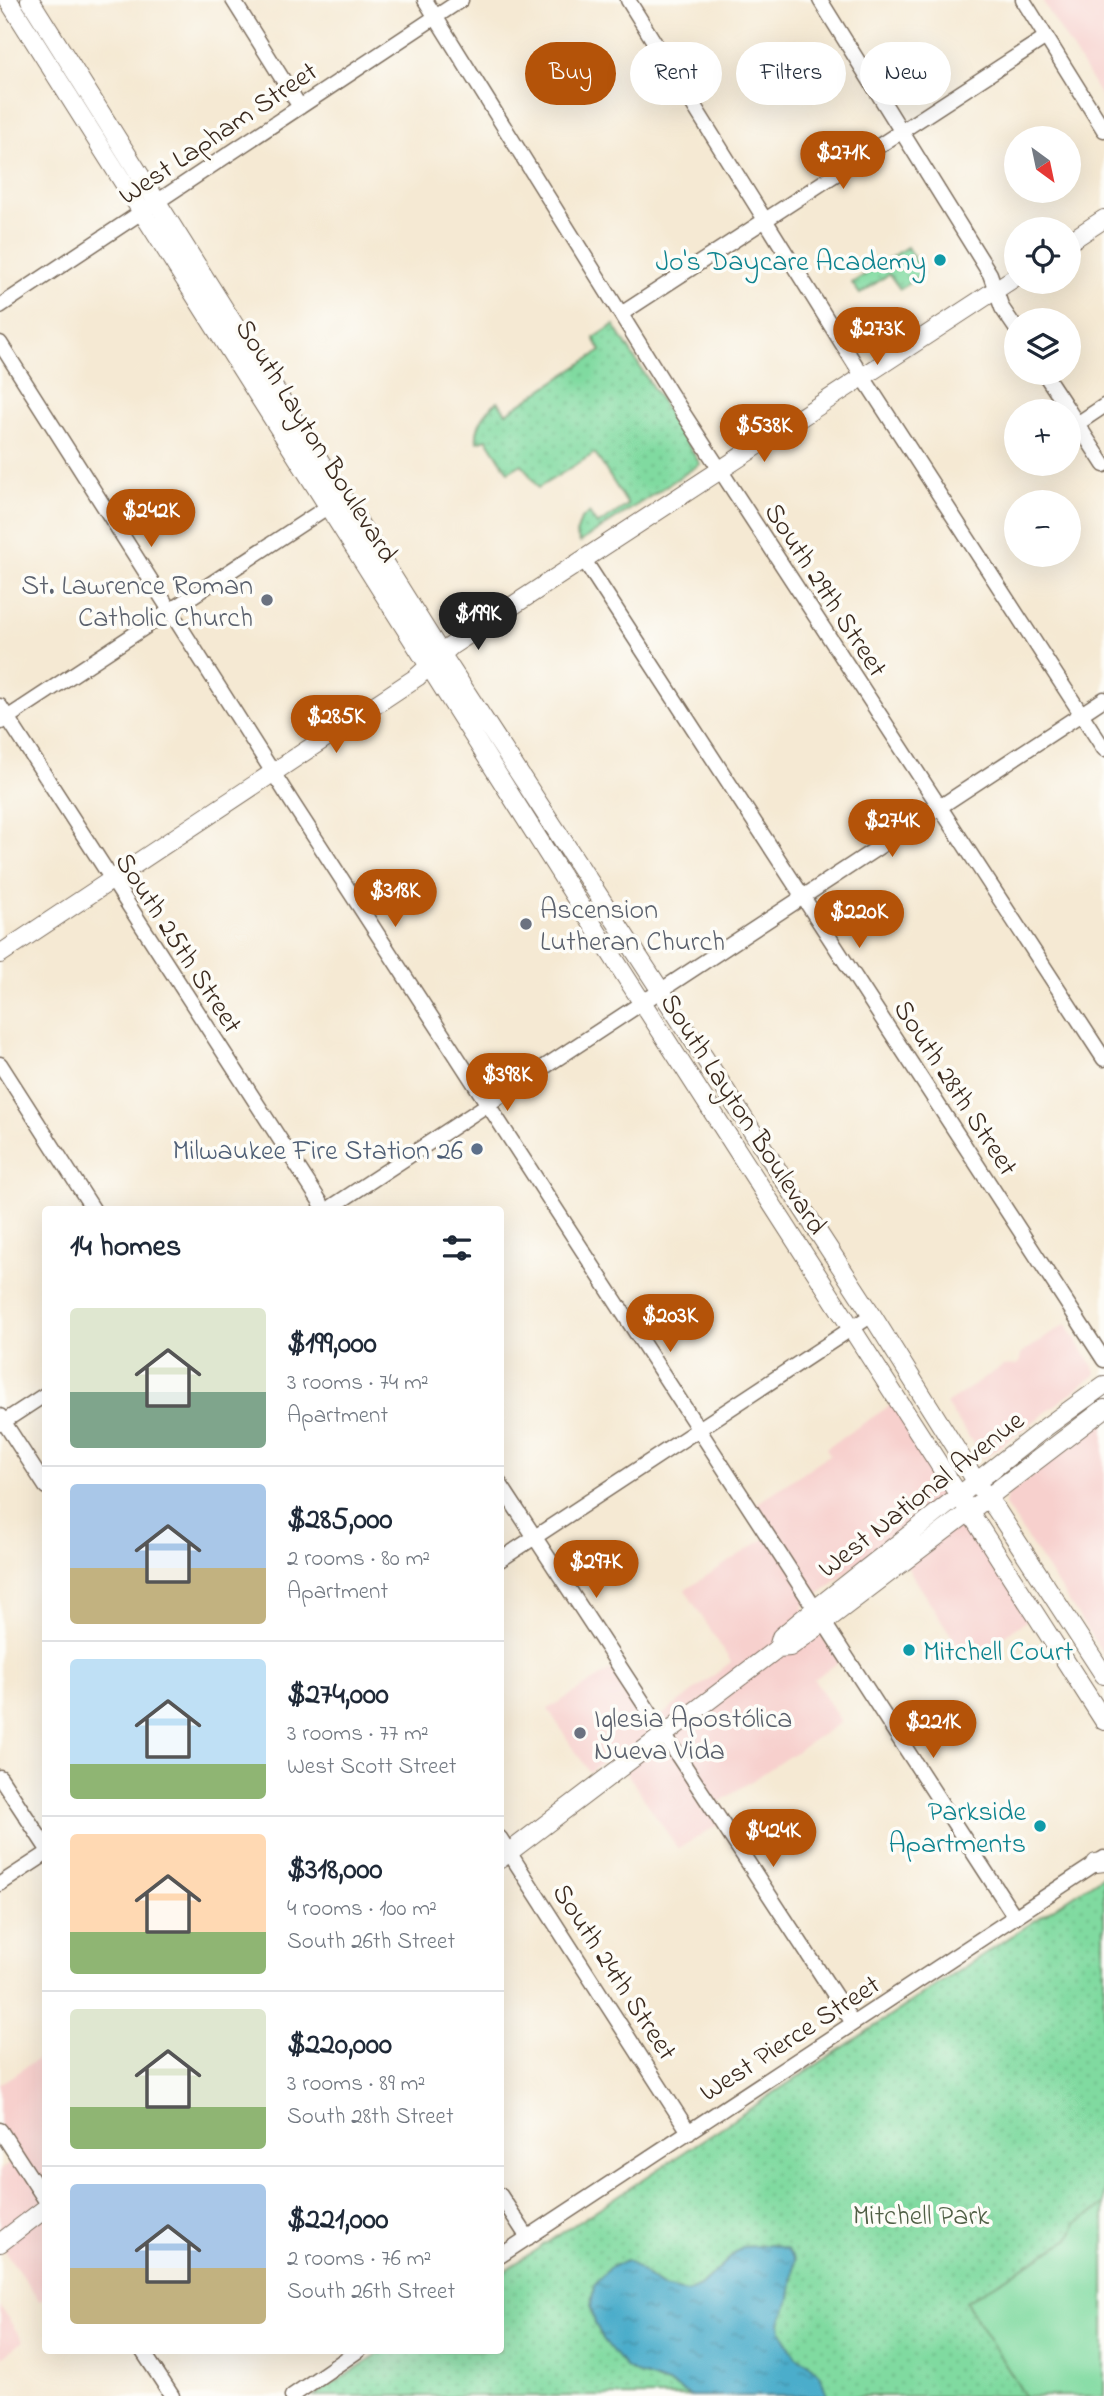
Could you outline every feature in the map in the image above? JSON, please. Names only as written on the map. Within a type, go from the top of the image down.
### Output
[{"type":"main road","name":"South Layton Boulevard","points":[[8,0],[149,206],[435,661],[642,1003],[1104,1721]]},
{"type":"main road","name":"South Layton Boulevard","points":[[30,0],[149,206]]},
{"type":"main road","points":[[1081,234],[1104,219]]},
{"type":"main road","points":[[0,954],[273,773],[584,560],[1004,284]]},
{"type":"main road","name":"South Layton Boulevard","points":[[435,661],[661,990],[1104,1675]]},
{"type":"main road","name":"West National Avenue","points":[[504,1849],[778,1648],[781,1637],[819,1616],[968,1512],[982,1489],[1055,1420],[1104,1385]]},
{"type":"main road","name":"West National Avenue","points":[[819,1616],[958,1497],[982,1489],[1000,1489],[1104,1409]]},
{"type":"main road","points":[[1032,1610],[1043,1604],[1048,1605],[1068,1633],[1085,1647]]},
{"type":"main road","points":[[0,2243],[42,2211]]},
{"type":"street","points":[[233,0],[300,107]]},
{"type":"street","name":"South 29th Street","points":[[425,0],[719,470],[1104,1059]]},
{"type":"street","name":"West Lapham Street","points":[[0,306],[461,0]]},
{"type":"street","points":[[628,0],[863,377],[1104,749]]},
{"type":"street","points":[[820,0],[990,274],[1004,311]]},
{"type":"street","points":[[1023,0],[1104,130]]},
{"type":"street","points":[[621,314],[1046,37]]},
{"type":"street","points":[[0,343],[273,773],[1015,1917]]},
{"type":"street","points":[[1081,413],[1104,406]]},
{"type":"street","points":[[1081,430],[1104,465]]},
{"type":"street","points":[[3,716],[170,612],[336,502]]},
{"type":"street","name":"South 28th Street","points":[[584,560],[1104,1360]]},
{"type":"street","points":[[328,1206],[488,1104],[1104,699]]},
{"type":"street","name":"South 25th Street","points":[[3,716],[325,1206]]},
{"type":"street","points":[[0,1064],[91,1206]]},
{"type":"street","points":[[504,1557],[872,1315]]},
{"type":"street","points":[[42,1396],[1,1420],[42,1481]]},
{"type":"street","points":[[504,1490],[853,2023]]},
{"type":"street","points":[[0,1777],[42,1841]]},
{"type":"street","name":"South 24th Street","points":[[504,1849],[689,2132]]},
{"type":"street","points":[[0,1884],[42,1857]]},
{"type":"street","name":"West Pierce Street","points":[[504,2253],[1101,1861]]},
{"type":"street","points":[[0,2130],[42,2196]]},
{"type":"street","points":[[504,2201],[528,2238]]},
{"type":"street","points":[[145,2354],[172,2396]]},
{"type":"street","points":[[292,2396],[353,2354]]},
{"type":"shaded area","points":[[1042,0],[1104,0],[1104,101]]},
{"type":"shaded area","points":[[1066,1324],[1096,1371],[1095,1375],[984,1459],[946,1404],[1003,1366],[1016,1365],[1020,1362],[1021,1354]]},
{"type":"shaded area","points":[[894,1403],[950,1493],[802,1607],[839,1662],[814,1679],[841,1722],[712,1807],[721,1823],[678,1849],[614,1754],[589,1772],[548,1709],[611,1670],[648,1726],[731,1662],[685,1590],[767,1537],[749,1509],[830,1454],[826,1448]]},
{"type":"shaded area","points":[[1104,1420],[1104,1655],[1005,1505],[1007,1495]]},
{"type":"shaded area","points":[[968,1512],[1035,1615],[967,1660],[904,1562]]},
{"type":"shaded area","points":[[42,2056],[42,2299],[39,2301],[0,2244],[0,2170],[18,2159],[0,2130],[0,2084]]},
{"type":"shaded area","points":[[0,2306],[23,2341],[0,2358]]},
{"type":"green space","points":[[907,247],[923,273],[900,289],[889,274],[860,294],[852,283]]},
{"type":"green space","points":[[614,325],[700,464],[580,542],[576,534],[581,519],[589,513],[597,525],[628,505],[595,453],[538,488],[522,464],[508,472],[487,439],[477,442],[478,430],[485,414],[498,401],[506,413],[601,351],[594,338]]},
{"type":"green space","name":"Mitchell Park","points":[[1104,1875],[1104,2396],[315,2396],[378,2354],[504,2354],[504,2271]]},
{"type":"green space","points":[[1104,2205],[1104,2396],[1025,2396],[966,2302],[1069,2239],[1076,2224]]},
{"type":"water","points":[[772,2245],[787,2249],[795,2260],[790,2298],[780,2323],[781,2331],[796,2357],[820,2374],[827,2396],[691,2396],[625,2367],[603,2339],[595,2323],[591,2307],[594,2285],[609,2268],[626,2260],[663,2287],[687,2292],[700,2286],[742,2247]]},
{"type":"place","name":"Jo's Daycare Academy","points":[[940,260]]},
{"type":"place","name":"St. Lawrence Roman Catholic Church","points":[[267,600]]},
{"type":"place","name":"Ascension Lutheran Church","points":[[526,924]]},
{"type":"place","name":"Milwaukee Fire Station 26","points":[[477,1149]]},
{"type":"place","name":"Mitchell Court","points":[[909,1650]]},
{"type":"place","name":"Iglesia Apostólica Nueva Vida","points":[[580,1733]]},
{"type":"place","name":"Parkside Apartments","points":[[1040,1826]]}]
